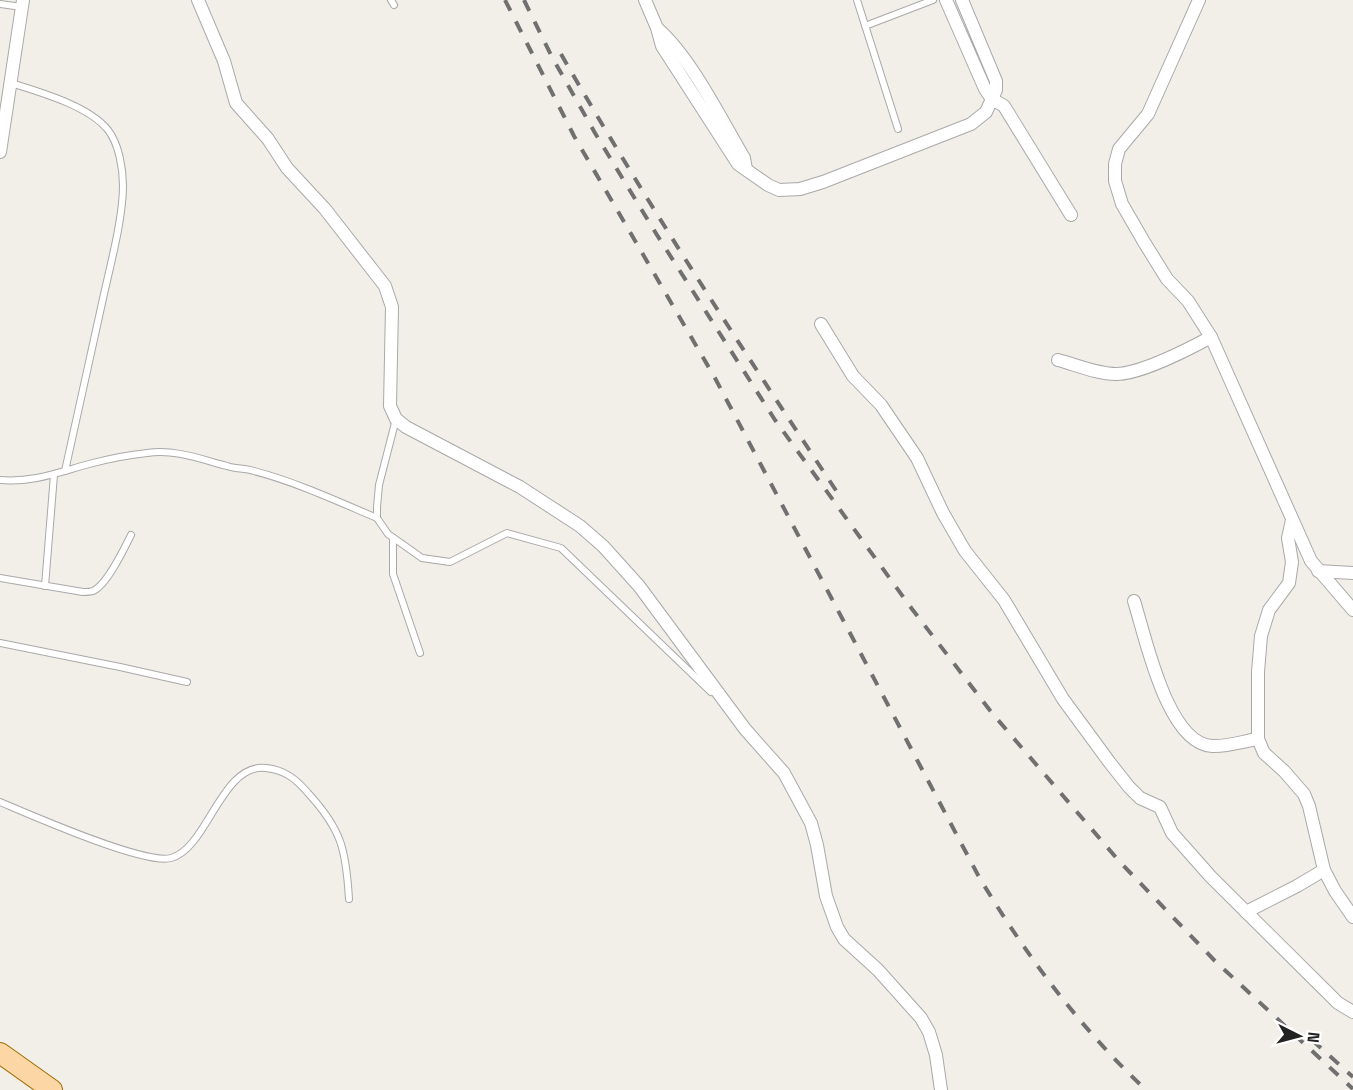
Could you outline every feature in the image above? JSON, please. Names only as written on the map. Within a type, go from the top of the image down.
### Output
[{"type":"main road","points":[[0,1053],[52,1090]]},
{"type":"street","points":[[198,0],[224,61],[236,103],[268,140],[287,168],[325,209],[385,286],[392,306],[390,406],[396,419],[415,432],[520,487],[580,526],[603,546],[639,586],[731,711],[784,773],[811,823],[818,845],[826,896],[837,927],[844,939],[921,1018],[929,1032],[936,1055],[941,1090]]},
{"type":"street","points":[[645,0],[657,28],[686,61],[744,158],[746,169],[758,180],[779,190],[800,189],[823,183],[971,124],[986,112],[996,90],[996,81],[962,0]]},
{"type":"street","points":[[946,0],[985,89],[992,99],[1004,106],[1071,215]]},
{"type":"street","points":[[1199,0],[1148,114],[1119,149],[1114,164],[1115,181],[1122,204],[1144,242],[1167,279],[1188,301],[1211,337],[1311,561],[1353,610]]},
{"type":"street","points":[[0,152],[23,4]]},
{"type":"street","points":[[821,324],[854,376],[881,405],[917,458],[943,513],[965,551],[1004,600],[1063,699],[1129,787],[1140,798],[1160,807],[1172,833],[1211,877],[1338,1003],[1353,1012]]},
{"type":"street","points":[[1058,360],[1101,372],[1118,374],[1180,353],[1211,337]]},
{"type":"street","points":[[1292,520],[1288,538],[1292,562],[1289,583],[1269,610],[1261,636],[1258,672],[1258,739],[1264,753],[1304,794],[1324,870],[1353,917]]},
{"type":"street","points":[[1318,571],[1353,573]]},
{"type":"street","points":[[1134,601],[1155,676],[1185,730],[1195,740],[1212,746],[1258,739]]},
{"type":"street","points":[[1246,912],[1324,870]]},
{"type":"lane","points":[[857,0],[898,129]]},
{"type":"lane","points":[[865,26],[933,0]]},
{"type":"lane","points":[[0,4],[23,4]]},
{"type":"lane","points":[[11,83],[40,92],[100,121],[110,132],[117,150],[123,179],[108,277],[65,471]]},
{"type":"lane","points":[[396,419],[379,485],[377,518],[380,525],[393,538],[422,558],[450,562],[507,533],[561,548],[731,711]]},
{"type":"lane","points":[[0,480],[32,480],[88,464],[150,452],[190,454],[229,467],[252,470],[305,488],[377,518]]},
{"type":"lane","points":[[45,586],[54,475]]},
{"type":"lane","points":[[0,578],[83,592],[92,591],[99,587],[114,567],[131,535]]},
{"type":"lane","points":[[393,538],[393,574],[420,654]]},
{"type":"lane","points":[[0,643],[187,682]]},
{"type":"lane","points":[[0,802],[114,846],[162,859],[172,858],[187,850],[220,800],[238,779],[251,770],[262,768],[280,770],[300,784],[320,806],[337,832],[347,860],[349,899]]},
{"type":"railway","points":[[505,0],[574,136],[715,378],[979,877],[1055,989],[1098,1041],[1146,1090]]},
{"type":"railway","points":[[524,0],[552,57],[595,133],[657,235],[775,420],[912,609],[992,713],[1119,861],[1215,961],[1353,1089]]},
{"type":"railway","points":[[561,54],[661,221],[839,495]]},
{"type":"railway","points":[[1312,1040],[1353,1077]]}]
